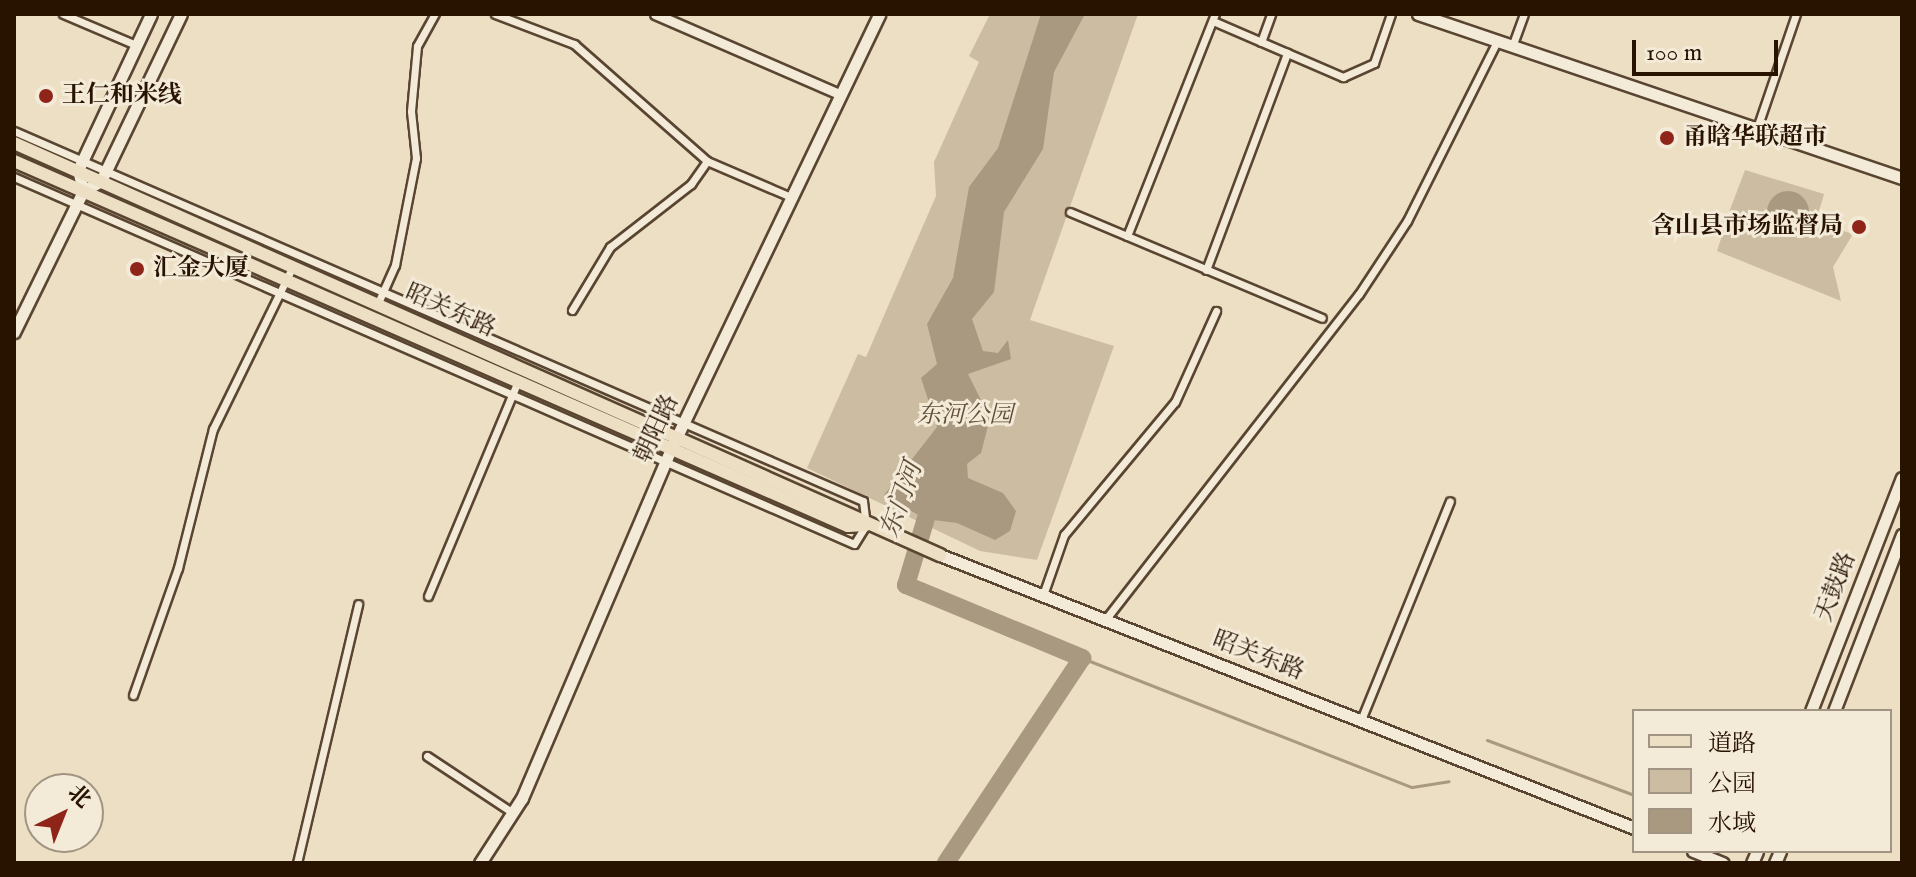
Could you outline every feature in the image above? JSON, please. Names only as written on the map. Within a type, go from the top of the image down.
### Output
[{"type":"main road","points":[[83,191],[80,165],[151,14]]},
{"type":"main road","points":[[14,332],[83,191],[104,176],[181,14]]},
{"type":"main road","name":"朝阳路","points":[[480,863],[513,813],[671,449],[879,14]]},
{"type":"main road","points":[[1418,14],[1902,178]]},
{"type":"main road","name":"昭关东路","points":[[14,143],[80,165],[293,266],[380,297],[524,368],[671,449]]},
{"type":"main road","name":"昭关东路","points":[[14,161],[671,449],[1632,827]]},
{"type":"main road","name":"天鼓路","points":[[1812,709],[1902,478]]},
{"type":"main road","name":"天鼓路","points":[[1835,709],[1902,535]]},
{"type":"main road","points":[[1698,853],[1723,863]]},
{"type":"street","points":[[63,14],[136,45]]},
{"type":"street","points":[[380,297],[416,158],[417,46],[435,14]]},
{"type":"street","points":[[495,14],[574,44],[707,161],[791,197]]},
{"type":"street","points":[[655,14],[841,95]]},
{"type":"street","points":[[1261,42],[1271,14]]},
{"type":"street","points":[[1127,236],[1214,18],[1287,53],[1355,76],[1379,54],[1391,14]]},
{"type":"street","points":[[1513,44],[1524,14]]},
{"type":"street","points":[[1757,128],[1796,14]]},
{"type":"street","points":[[1105,620],[1359,294],[1407,221],[1498,39]]},
{"type":"street","points":[[1206,270],[1287,53]]},
{"type":"street","points":[[14,131],[80,165]]},
{"type":"street","points":[[572,310],[610,247],[691,184],[707,161]]},
{"type":"street","points":[[14,177],[512,395],[671,449],[854,544],[866,525],[863,501],[380,297],[104,176]]},
{"type":"street","points":[[1070,212],[1322,318]]},
{"type":"street","points":[[133,695],[178,568],[213,429],[293,266]]},
{"type":"street","points":[[1043,595],[1064,535],[1175,402],[1216,311]]},
{"type":"street","points":[[428,596],[524,368]]},
{"type":"street","points":[[1361,720],[1450,501]]},
{"type":"street","points":[[297,863],[358,604]]},
{"type":"street","points":[[427,756],[513,813]]},
{"type":"green space","name":"东河公园","points":[[990,14],[1138,14],[1030,320],[1114,346],[1037,560],[980,551],[807,468],[858,354],[866,357],[936,196],[934,162],[979,62],[969,56]]},
{"type":"green space","points":[[1745,170],[1824,194],[1816,222],[1853,234],[1833,267],[1841,301],[1717,251],[1728,217],[1744,221],[1728,215]]},
{"type":"water","points":[[1041,14],[1085,14],[1054,72],[1043,149],[1004,212],[994,292],[972,319],[983,351],[998,353],[1008,340],[1011,359],[968,374],[990,418],[981,453],[967,464],[968,478],[1003,493],[1016,511],[1010,531],[995,540],[957,523],[925,519],[884,495],[937,427],[921,378],[937,364],[927,324],[953,278],[969,187],[998,148]]},
{"type":"water","points":[[1788,191],[1803,197],[1809,212],[1803,227],[1788,233],[1773,227],[1767,212],[1773,197]]},
{"type":"waterway","name":"东门河","points":[[932,498],[906,585],[1082,658],[946,863]]},
{"type":"waterway","points":[[1082,658],[1412,787],[1449,781]]},
{"type":"waterway","points":[[1487,740],[1632,794]]},
{"type":"place","name":"王仁和米线","points":[[46,96]]},
{"type":"place","name":"甬晗华联超市","points":[[1667,138]]},
{"type":"place","name":"含山县市场监督局","points":[[1859,227]]},
{"type":"place","name":"汇金大厦","points":[[137,269]]}]
